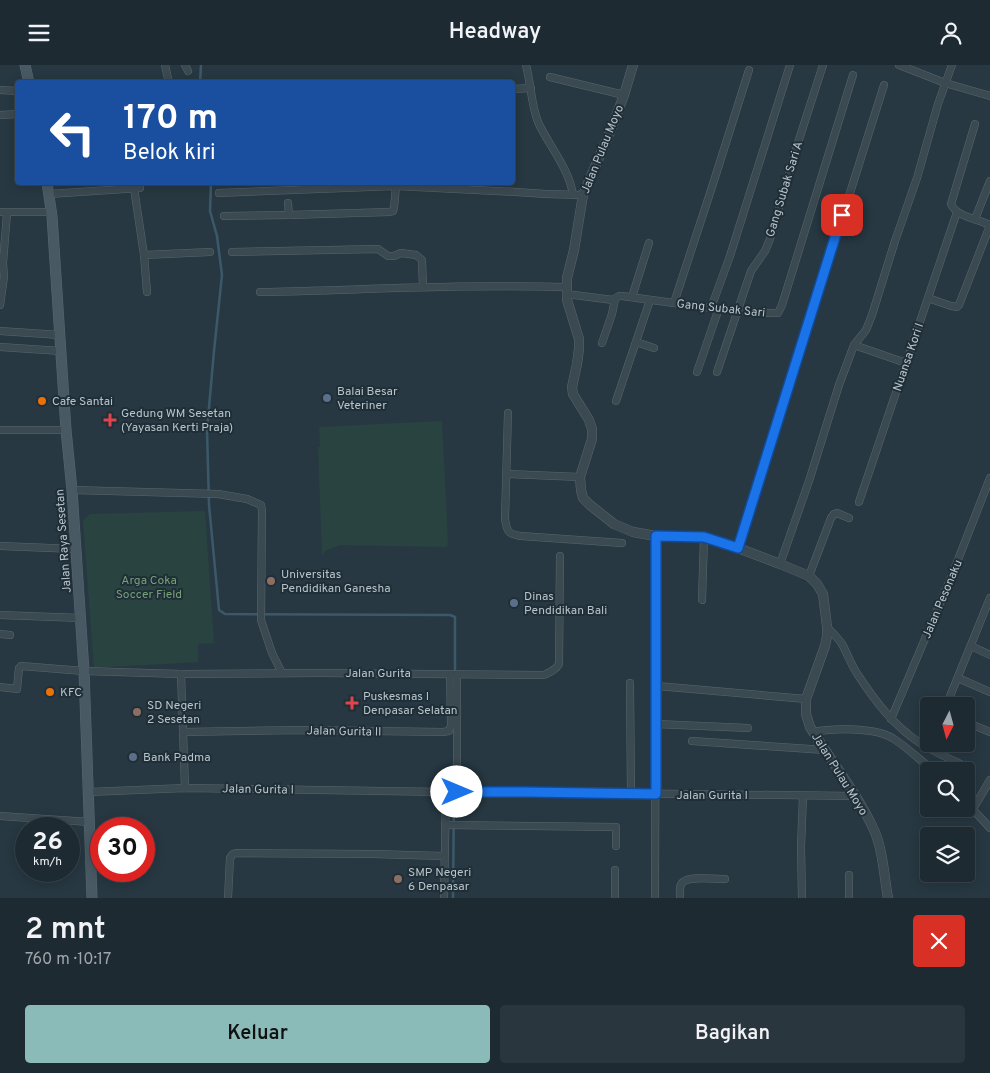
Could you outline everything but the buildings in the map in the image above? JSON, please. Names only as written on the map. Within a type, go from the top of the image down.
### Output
[{"type":"main road","points":[[25,65],[28,80]]},
{"type":"main road","name":"Jalan Raya Sesetan","points":[[47,185],[52,212],[66,431],[81,618],[90,822]]},
{"type":"main road","name":"Jalan Raya Sesetan","points":[[92,882],[92,898]]},
{"type":"street","points":[[166,65],[168,80]]},
{"type":"street","points":[[219,193],[396,186],[578,195],[538,121],[526,65]]},
{"type":"street","name":"Jalan Pulau Moyo","points":[[580,477],[592,439],[592,429],[589,420],[573,394],[572,387],[579,339],[567,300],[570,292],[578,195],[610,132],[633,65]]},
{"type":"street","points":[[697,372],[730,256],[790,65]]},
{"type":"street","name":"Gang Subak Sari A","points":[[717,372],[751,271],[765,251],[770,239],[823,65]]},
{"type":"street","points":[[899,65],[945,83],[990,96]]},
{"type":"street","points":[[780,564],[854,345],[866,330],[872,315],[952,65]]},
{"type":"street","points":[[674,303],[749,70]]},
{"type":"street","name":"Gang Subak Sari","points":[[260,292],[531,286],[613,299],[621,295],[775,314],[779,312],[782,305],[853,75]]},
{"type":"street","points":[[550,77],[624,95]]},
{"type":"street","points":[[738,548],[884,85]]},
{"type":"street","points":[[515,89],[531,88]]},
{"type":"street","points":[[0,90],[15,91]]},
{"type":"street","points":[[0,115],[15,114]]},
{"type":"street","points":[[928,298],[951,306],[957,307],[959,305],[989,227],[988,224],[957,212],[952,204],[975,124]]},
{"type":"street","points":[[975,219],[990,181]]},
{"type":"street","points":[[49,194],[137,185],[147,292]]},
{"type":"street","points":[[224,215],[389,212],[394,208],[396,186]]},
{"type":"street","points":[[288,203],[289,215]]},
{"type":"street","points":[[0,300],[4,277],[1,263],[3,213],[52,212]]},
{"type":"street","name":"Nuansa Kori I","points":[[858,502],[957,212]]},
{"type":"street","points":[[632,297],[649,243]]},
{"type":"street","points":[[232,252],[378,249],[388,256],[401,253],[416,255],[422,260],[423,287]]},
{"type":"street","points":[[144,255],[210,252]]},
{"type":"street","points":[[602,343],[615,299]]},
{"type":"street","points":[[616,401],[650,299]]},
{"type":"street","points":[[0,331],[60,335]]},
{"type":"street","points":[[636,342],[654,348]]},
{"type":"street","points":[[854,345],[906,363]]},
{"type":"street","points":[[0,347],[61,351]]},
{"type":"street","points":[[508,413],[505,519],[508,531],[512,535],[622,543]]},
{"type":"street","points":[[0,429],[66,431]]},
{"type":"street","points":[[506,474],[580,477],[583,498],[614,524],[632,532],[656,536],[704,537],[738,548],[809,576],[831,518],[837,513],[849,518]]},
{"type":"street","name":"Jalan Pesonaku","points":[[891,719],[952,575],[990,478]]},
{"type":"street","points":[[72,491],[218,494],[247,499],[261,505],[261,620],[272,653],[282,673]]},
{"type":"street","points":[[656,536],[656,898]]},
{"type":"street","points":[[702,600],[704,537]]},
{"type":"street","points":[[0,546],[76,549]]},
{"type":"street","name":"Jalan Gurita","points":[[0,687],[17,689],[19,668],[21,666],[84,671],[181,674],[544,675],[551,672],[559,664],[560,556]]},
{"type":"street","name":"Jalan Pulau Moyo","points":[[809,576],[823,594],[827,627],[825,646],[806,699],[807,721],[855,796],[874,830],[888,898]]},
{"type":"street","points":[[950,697],[987,614],[990,598]]},
{"type":"street","points":[[0,615],[81,618]]},
{"type":"street","points":[[827,627],[841,642],[850,663],[877,703],[891,719],[920,743]]},
{"type":"street","points":[[0,634],[10,635]]},
{"type":"street","points":[[971,646],[990,655]]},
{"type":"street","points":[[181,674],[185,788]]},
{"type":"street","points":[[444,898],[444,856],[452,792],[454,674]]},
{"type":"street","points":[[958,677],[990,692]]},
{"type":"street","points":[[630,683],[631,794]]},
{"type":"street","points":[[657,686],[806,699]]},
{"type":"street","name":"Jalan Gurita II","points":[[183,732],[302,730],[443,732],[449,731],[454,718]]},
{"type":"street","points":[[656,724],[748,728]]},
{"type":"street","points":[[975,726],[990,732]]},
{"type":"street","points":[[813,732],[827,729],[874,732],[885,735],[894,739],[923,762]]},
{"type":"street","points":[[692,741],[825,750]]},
{"type":"street","points":[[942,753],[957,762]]},
{"type":"street","points":[[975,806],[990,780]]},
{"type":"street","name":"Jalan Gurita I","points":[[89,792],[185,788],[855,796]]},
{"type":"street","points":[[802,898],[803,796]]},
{"type":"street","points":[[975,811],[990,828]]},
{"type":"street","points":[[0,816],[90,822]]},
{"type":"street","points":[[447,825],[616,827],[616,845]]},
{"type":"street","points":[[228,898],[230,858],[236,853],[444,856]]},
{"type":"street","points":[[615,870],[615,898]]},
{"type":"street","points":[[849,875],[849,898]]},
{"type":"street","points":[[680,898],[680,885],[686,880],[725,879]]},
{"type":"green space","points":[[442,421],[447,546],[341,545],[325,551],[322,555],[319,427]]},
{"type":"green space","name":"Arga Coka Soccer Field","points":[[205,511],[214,643],[198,644],[198,662],[94,668],[83,520],[90,514]]},
{"type":"waterway","points":[[200,80],[201,65]]},
{"type":"waterway","points":[[211,185],[210,211],[217,236],[222,275],[207,430],[209,505],[219,610],[225,614],[450,615],[455,617],[455,673]]},
{"type":"waterway","points":[[453,898],[454,793]]},
{"type":"place","name":"Balai Besar Veteriner","points":[[327,398]]},
{"type":"place","name":"Cafe Santai","points":[[42,401]]},
{"type":"place","name":"Gedung WM Sesetan (Yayasan Kerti Praja)","points":[[110,420]]},
{"type":"place","name":"Universitas Pendidikan Ganesha","points":[[271,581]]},
{"type":"place","name":"Dinas Pendidikan Bali","points":[[514,603]]},
{"type":"place","name":"KFC","points":[[50,692]]},
{"type":"place","name":"Puskesmas I Denpasar Selatan","points":[[352,703]]},
{"type":"place","name":"SD Negeri 2 Sesetan","points":[[137,712]]},
{"type":"place","name":"Bank Padma","points":[[133,757]]},
{"type":"place","name":"SMP Negeri 6 Denpasar","points":[[398,879]]},
{"type":"route","points":[[457,792],[656,794],[656,536],[698,536],[738,548],[842,215]]}]
